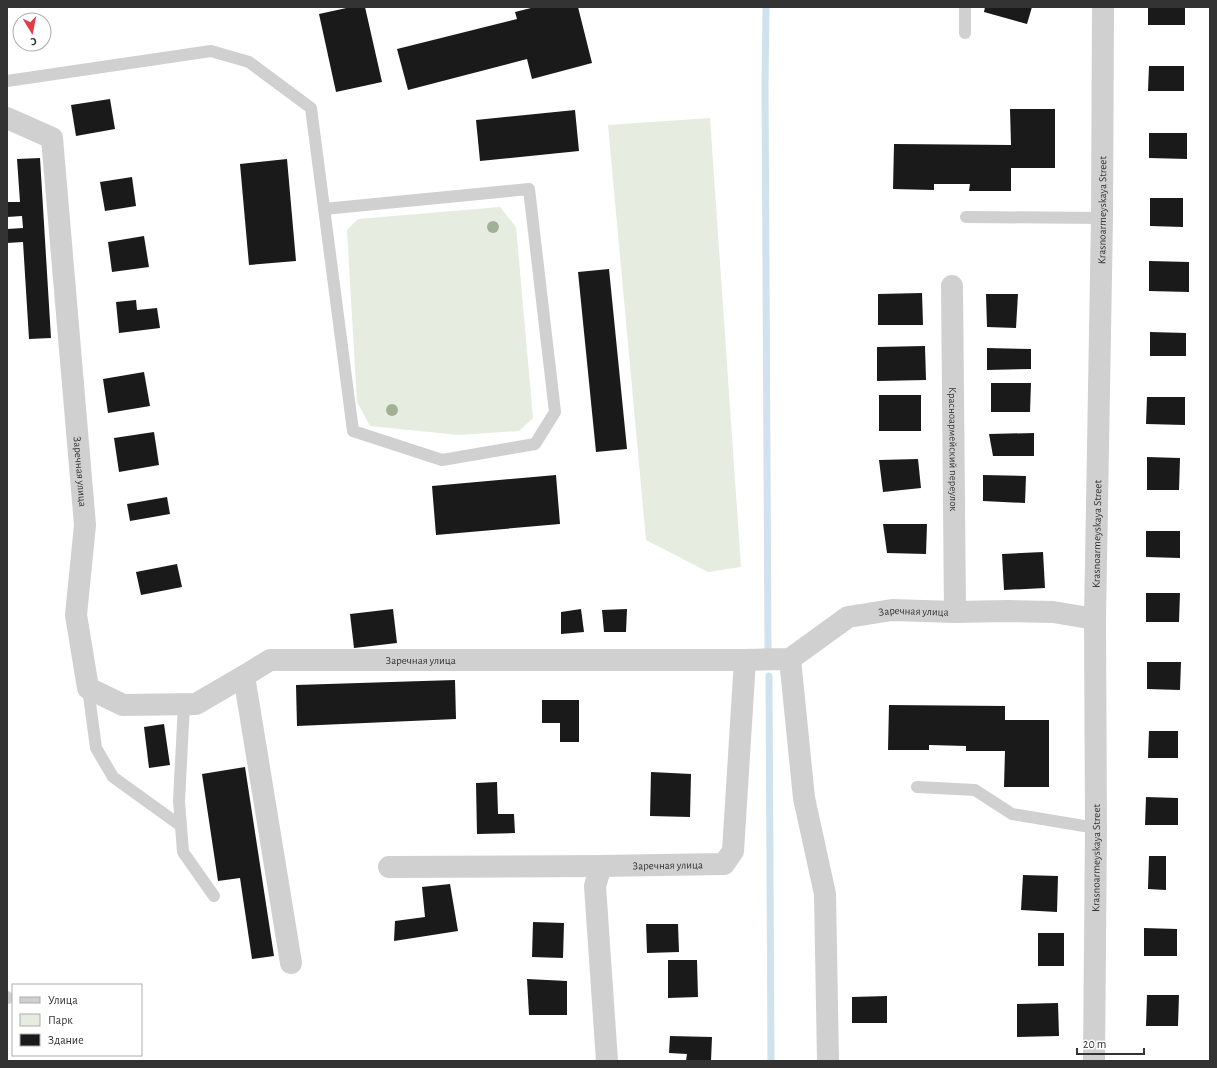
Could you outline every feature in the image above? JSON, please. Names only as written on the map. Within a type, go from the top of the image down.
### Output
[{"type":"street","name":"Krasnoarmeyskaya Street","points":[[1094,1061],[1096,828],[1095,619],[1102,218],[1103,7]]},
{"type":"street","name":"Заречная улица","points":[[7,118],[52,138],[85,525],[76,615],[88,688],[123,705],[196,704],[270,660],[790,659],[848,617],[892,610],[955,612],[1053,612],[1095,619]]},
{"type":"street","name":"Красноармейский переулок","points":[[952,286],[955,612]]},
{"type":"street","points":[[790,659],[804,798],[825,894],[828,1061]]},
{"type":"street","name":"Заречная улица","points":[[601,866],[724,864],[733,851],[745,660]]},
{"type":"street","points":[[244,676],[290,963]]},
{"type":"street","points":[[389,867],[601,866],[595,886],[607,1061]]},
{"type":"lane","points":[[965,7],[965,33]]},
{"type":"lane","points":[[7,81],[211,51],[249,62],[311,108],[324,210],[353,431],[442,460],[535,444],[555,412],[529,189],[324,210]]},
{"type":"lane","points":[[966,217],[1102,218]]},
{"type":"lane","points":[[88,688],[96,748],[112,777],[181,826]]},
{"type":"lane","points":[[184,704],[179,801],[184,852],[214,896]]},
{"type":"lane","points":[[917,787],[975,790],[1012,814],[1096,828]]},
{"type":"green space","points":[[710,118],[741,567],[708,572],[646,540],[608,125]]},
{"type":"green space","points":[[500,207],[516,227],[533,418],[519,431],[459,435],[370,426],[357,402],[347,230],[358,219]]},
{"type":"building","points":[[351,7],[365,7],[382,82],[336,92],[319,14]]},
{"type":"building","points":[[535,7],[578,7],[592,63],[532,79],[527,59],[408,90],[397,49],[517,19],[515,12]]},
{"type":"building","points":[[985,7],[1032,7],[1027,24],[984,12]]},
{"type":"building","points":[[1148,7],[1185,7],[1185,25],[1148,25]]},
{"type":"building","points":[[1149,66],[1184,66],[1184,91],[1148,91]]},
{"type":"building","points":[[110,99],[115,129],[76,136],[71,105]]},
{"type":"building","points":[[1010,109],[1055,109],[1055,168],[1011,168],[1011,191],[969,191],[970,184],[934,184],[934,190],[893,189],[894,144],[1011,145]]},
{"type":"building","points":[[575,110],[579,151],[480,161],[476,120]]},
{"type":"building","points":[[1149,133],[1187,133],[1187,159],[1149,158]]},
{"type":"building","points":[[40,158],[51,338],[29,339],[23,242],[7,243],[7,229],[23,228],[22,216],[7,217],[7,202],[20,202],[17,159]]},
{"type":"building","points":[[287,159],[296,261],[249,265],[240,164]]},
{"type":"building","points":[[132,177],[136,206],[105,211],[100,182]]},
{"type":"building","points":[[1150,198],[1183,198],[1183,227],[1150,226]]},
{"type":"building","points":[[144,236],[149,267],[112,272],[108,242]]},
{"type":"building","points":[[1149,261],[1189,262],[1189,292],[1149,291]]},
{"type":"building","points":[[609,269],[627,449],[596,452],[578,272]]},
{"type":"building","points":[[922,293],[923,325],[878,325],[878,294]]},
{"type":"building","points":[[986,294],[1018,294],[1016,328],[987,327]]},
{"type":"building","points":[[136,300],[137,310],[157,308],[160,328],[119,333],[116,302]]},
{"type":"building","points":[[1150,332],[1186,333],[1186,356],[1150,356]]},
{"type":"building","points":[[925,346],[926,380],[877,381],[877,347]]},
{"type":"building","points":[[987,348],[1031,349],[1031,369],[987,370]]},
{"type":"building","points":[[144,372],[150,406],[108,413],[103,379]]},
{"type":"building","points":[[991,383],[1031,383],[1030,412],[991,412]]},
{"type":"building","points":[[879,395],[921,395],[921,431],[879,431]]},
{"type":"building","points":[[1147,397],[1185,397],[1185,425],[1146,424]]},
{"type":"building","points":[[154,432],[159,465],[119,472],[114,438]]},
{"type":"building","points":[[1034,433],[1034,456],[993,456],[989,434]]},
{"type":"building","points":[[1147,457],[1180,458],[1179,490],[1147,490]]},
{"type":"building","points":[[918,459],[921,488],[883,492],[879,460]]},
{"type":"building","points":[[556,475],[560,524],[436,535],[432,486]]},
{"type":"building","points":[[983,475],[1026,476],[1025,503],[983,501]]},
{"type":"building","points":[[167,497],[170,514],[130,521],[127,504]]},
{"type":"building","points":[[883,524],[927,524],[926,554],[887,553]]},
{"type":"building","points":[[1146,531],[1180,531],[1180,558],[1146,557]]},
{"type":"building","points":[[1043,552],[1045,588],[1004,590],[1002,554]]},
{"type":"building","points":[[177,564],[182,587],[141,595],[136,572]]},
{"type":"building","points":[[1146,593],[1180,593],[1179,622],[1146,622]]},
{"type":"building","points":[[393,609],[397,643],[354,648],[350,614]]},
{"type":"building","points":[[581,609],[584,632],[561,634],[561,612]]},
{"type":"building","points":[[627,609],[626,632],[604,632],[602,610]]},
{"type":"building","points":[[1147,662],[1181,662],[1180,690],[1147,689]]},
{"type":"building","points":[[455,680],[456,719],[297,726],[296,685]]},
{"type":"building","points":[[542,700],[579,700],[579,742],[560,742],[560,723],[542,723]]},
{"type":"building","points":[[889,705],[1005,706],[1005,720],[1049,720],[1049,787],[1004,787],[1005,751],[966,751],[966,746],[929,745],[929,750],[888,750]]},
{"type":"building","points":[[164,724],[170,765],[149,768],[144,727]]},
{"type":"building","points":[[1149,731],[1178,731],[1178,758],[1148,758]]},
{"type":"building","points":[[245,767],[274,956],[252,959],[240,878],[218,881],[202,774]]},
{"type":"building","points":[[651,772],[691,774],[690,817],[650,816]]},
{"type":"building","points":[[497,782],[498,814],[514,814],[515,833],[477,834],[476,783]]},
{"type":"building","points":[[1146,797],[1178,798],[1178,825],[1145,825]]},
{"type":"building","points":[[1149,856],[1166,856],[1166,890],[1148,889]]},
{"type":"building","points":[[1023,875],[1058,876],[1057,912],[1021,910]]},
{"type":"building","points":[[450,884],[458,931],[394,941],[395,921],[425,917],[422,887]]},
{"type":"building","points":[[533,922],[564,923],[563,958],[532,957]]},
{"type":"building","points":[[646,924],[678,924],[679,952],[647,953]]},
{"type":"building","points":[[1144,928],[1177,929],[1177,956],[1144,956]]},
{"type":"building","points":[[1038,933],[1064,933],[1064,966],[1038,966]]},
{"type":"building","points":[[668,960],[697,960],[698,997],[668,998]]},
{"type":"building","points":[[527,979],[567,981],[567,1015],[529,1015]]},
{"type":"building","points":[[1147,995],[1179,995],[1178,1026],[1146,1026]]},
{"type":"building","points":[[887,996],[887,1023],[852,1023],[852,997]]},
{"type":"building","points":[[1058,1003],[1059,1036],[1017,1037],[1017,1004]]},
{"type":"building","points":[[670,1036],[712,1037],[711,1061],[686,1061],[687,1054],[669,1053]]},
{"type":"waterway","points":[[766,7],[765,85],[768,649]]},
{"type":"waterway","points":[[769,676],[771,1061]]}]
